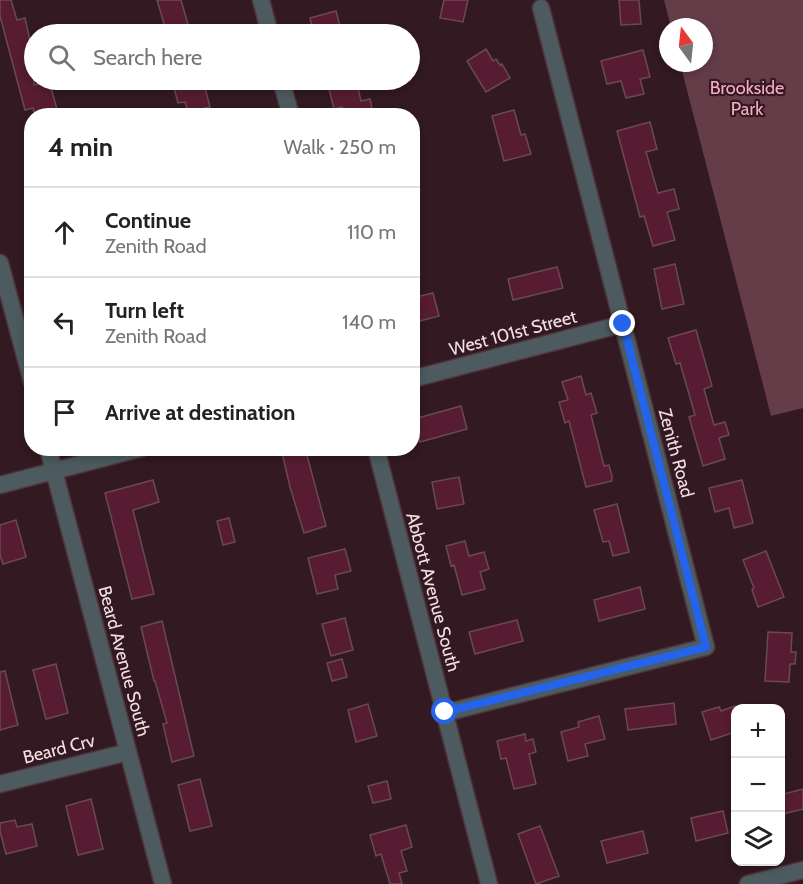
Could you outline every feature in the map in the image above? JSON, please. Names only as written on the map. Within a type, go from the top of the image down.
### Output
[{"type":"street","points":[[261,0],[267,24]]},
{"type":"street","name":"Zenith Road","points":[[445,712],[706,647],[541,8]]},
{"type":"street","points":[[284,90],[289,108]]},
{"type":"street","points":[[0,264],[24,352]]},
{"type":"street","name":"West 101st Street","points":[[420,377],[623,324]]},
{"type":"street","name":"Beard Avenue South","points":[[50,456],[163,884]]},
{"type":"street","points":[[0,485],[111,456]]},
{"type":"street","name":"Abbott Avenue South","points":[[377,456],[489,884]]},
{"type":"street","name":"Beard Crv","points":[[0,784],[128,752]]},
{"type":"street","points":[[748,884],[795,876]]},
{"type":"green space","name":"Brookside Park","points":[[664,0],[803,0],[803,408],[771,416],[682,72],[713,72],[713,18],[669,18]]},
{"type":"building","points":[[0,0],[11,0],[17,20],[25,18],[24,90],[52,90],[57,108],[24,108],[0,16]]},
{"type":"building","points":[[157,0],[181,0],[188,24],[164,24]]},
{"type":"building","points":[[444,0],[468,0],[463,22],[440,18]]},
{"type":"building","points":[[619,0],[639,0],[641,24],[621,25]]},
{"type":"building","points":[[336,11],[339,24],[312,24],[310,18]]},
{"type":"building","points":[[486,49],[493,61],[496,59],[500,65],[502,64],[510,78],[486,92],[467,61]]},
{"type":"building","points":[[643,50],[650,77],[640,79],[644,94],[626,98],[621,81],[607,84],[601,61]]},
{"type":"building","points":[[175,90],[206,90],[210,107],[187,108],[185,102],[178,103]]},
{"type":"building","points":[[329,90],[358,90],[361,101],[370,99],[372,108],[342,107],[334,108]]},
{"type":"building","points":[[514,110],[521,135],[525,134],[531,154],[504,161],[492,116]]},
{"type":"building","points":[[650,122],[657,149],[646,152],[658,193],[674,189],[679,209],[667,212],[675,240],[653,246],[644,216],[640,217],[617,131]]},
{"type":"building","points":[[675,264],[684,304],[662,309],[654,269]]},
{"type":"building","points":[[557,267],[563,288],[513,300],[508,279]]},
{"type":"building","points":[[433,293],[439,316],[420,321],[420,296]]},
{"type":"building","points":[[696,330],[712,386],[704,389],[714,425],[725,422],[729,435],[719,438],[725,459],[703,466],[689,417],[695,415],[680,363],[676,364],[668,338]]},
{"type":"building","points":[[581,376],[586,395],[591,393],[597,413],[591,415],[604,466],[609,465],[612,476],[612,481],[586,487],[569,421],[565,423],[559,402],[568,400],[562,382]]},
{"type":"building","points":[[461,406],[467,429],[420,442],[420,417]]},
{"type":"building","points":[[283,456],[307,456],[326,526],[304,533]]},
{"type":"building","points":[[459,477],[464,504],[437,509],[432,482]]},
{"type":"building","points":[[153,480],[159,502],[133,510],[154,594],[132,599],[105,493]]},
{"type":"building","points":[[742,480],[753,523],[734,528],[729,508],[715,512],[709,488]]},
{"type":"building","points":[[617,504],[629,552],[613,556],[609,541],[603,542],[594,510]]},
{"type":"building","points":[[229,518],[235,542],[223,545],[217,521]]},
{"type":"building","points":[[16,520],[26,557],[3,564],[0,555],[0,525]]},
{"type":"building","points":[[465,541],[469,556],[484,552],[489,569],[480,572],[485,589],[462,595],[446,546]]},
{"type":"building","points":[[345,549],[351,571],[335,575],[338,589],[317,594],[308,558]]},
{"type":"building","points":[[766,551],[784,597],[758,607],[752,590],[754,588],[743,560]]},
{"type":"building","points":[[640,587],[645,609],[599,621],[594,600]]},
{"type":"building","points":[[345,618],[353,650],[331,656],[322,624]]},
{"type":"building","points":[[517,620],[523,641],[475,654],[469,632]]},
{"type":"building","points":[[162,621],[194,756],[172,762],[163,724],[167,723],[141,627]]},
{"type":"building","points":[[768,632],[792,633],[791,652],[796,652],[795,664],[790,664],[789,682],[765,681]]},
{"type":"building","points":[[342,659],[347,677],[332,681],[327,663]]},
{"type":"building","points":[[56,664],[68,713],[46,719],[33,670]]},
{"type":"building","points":[[5,671],[18,725],[0,730],[0,672]]},
{"type":"building","points":[[674,703],[676,724],[628,730],[625,709]]},
{"type":"building","points":[[368,704],[377,736],[356,742],[348,710]]},
{"type":"building","points":[[719,707],[721,711],[731,707],[731,733],[711,740],[702,712]]},
{"type":"building","points":[[599,716],[605,739],[585,744],[588,756],[568,761],[561,732],[579,727],[578,722]]},
{"type":"building","points":[[525,734],[526,741],[533,739],[536,752],[529,754],[536,784],[514,789],[506,758],[501,759],[497,741]]},
{"type":"building","points":[[200,779],[212,826],[190,831],[178,785]]},
{"type":"building","points":[[387,781],[391,799],[373,803],[368,786]]},
{"type":"building","points":[[803,789],[803,809],[785,814],[785,794]]},
{"type":"building","points":[[91,799],[103,849],[78,855],[66,806]]},
{"type":"building","points":[[723,811],[728,833],[696,841],[691,818]]},
{"type":"building","points":[[15,820],[17,827],[32,824],[37,846],[6,854],[0,823]]},
{"type":"building","points":[[406,825],[412,847],[401,851],[407,871],[399,873],[402,884],[390,884],[381,854],[376,856],[370,835]]},
{"type":"building","points":[[540,826],[559,876],[536,884],[518,834]]},
{"type":"building","points":[[643,831],[648,853],[607,863],[601,841]]},
{"type":"route","points":[[445,712],[706,647],[623,324]]}]
